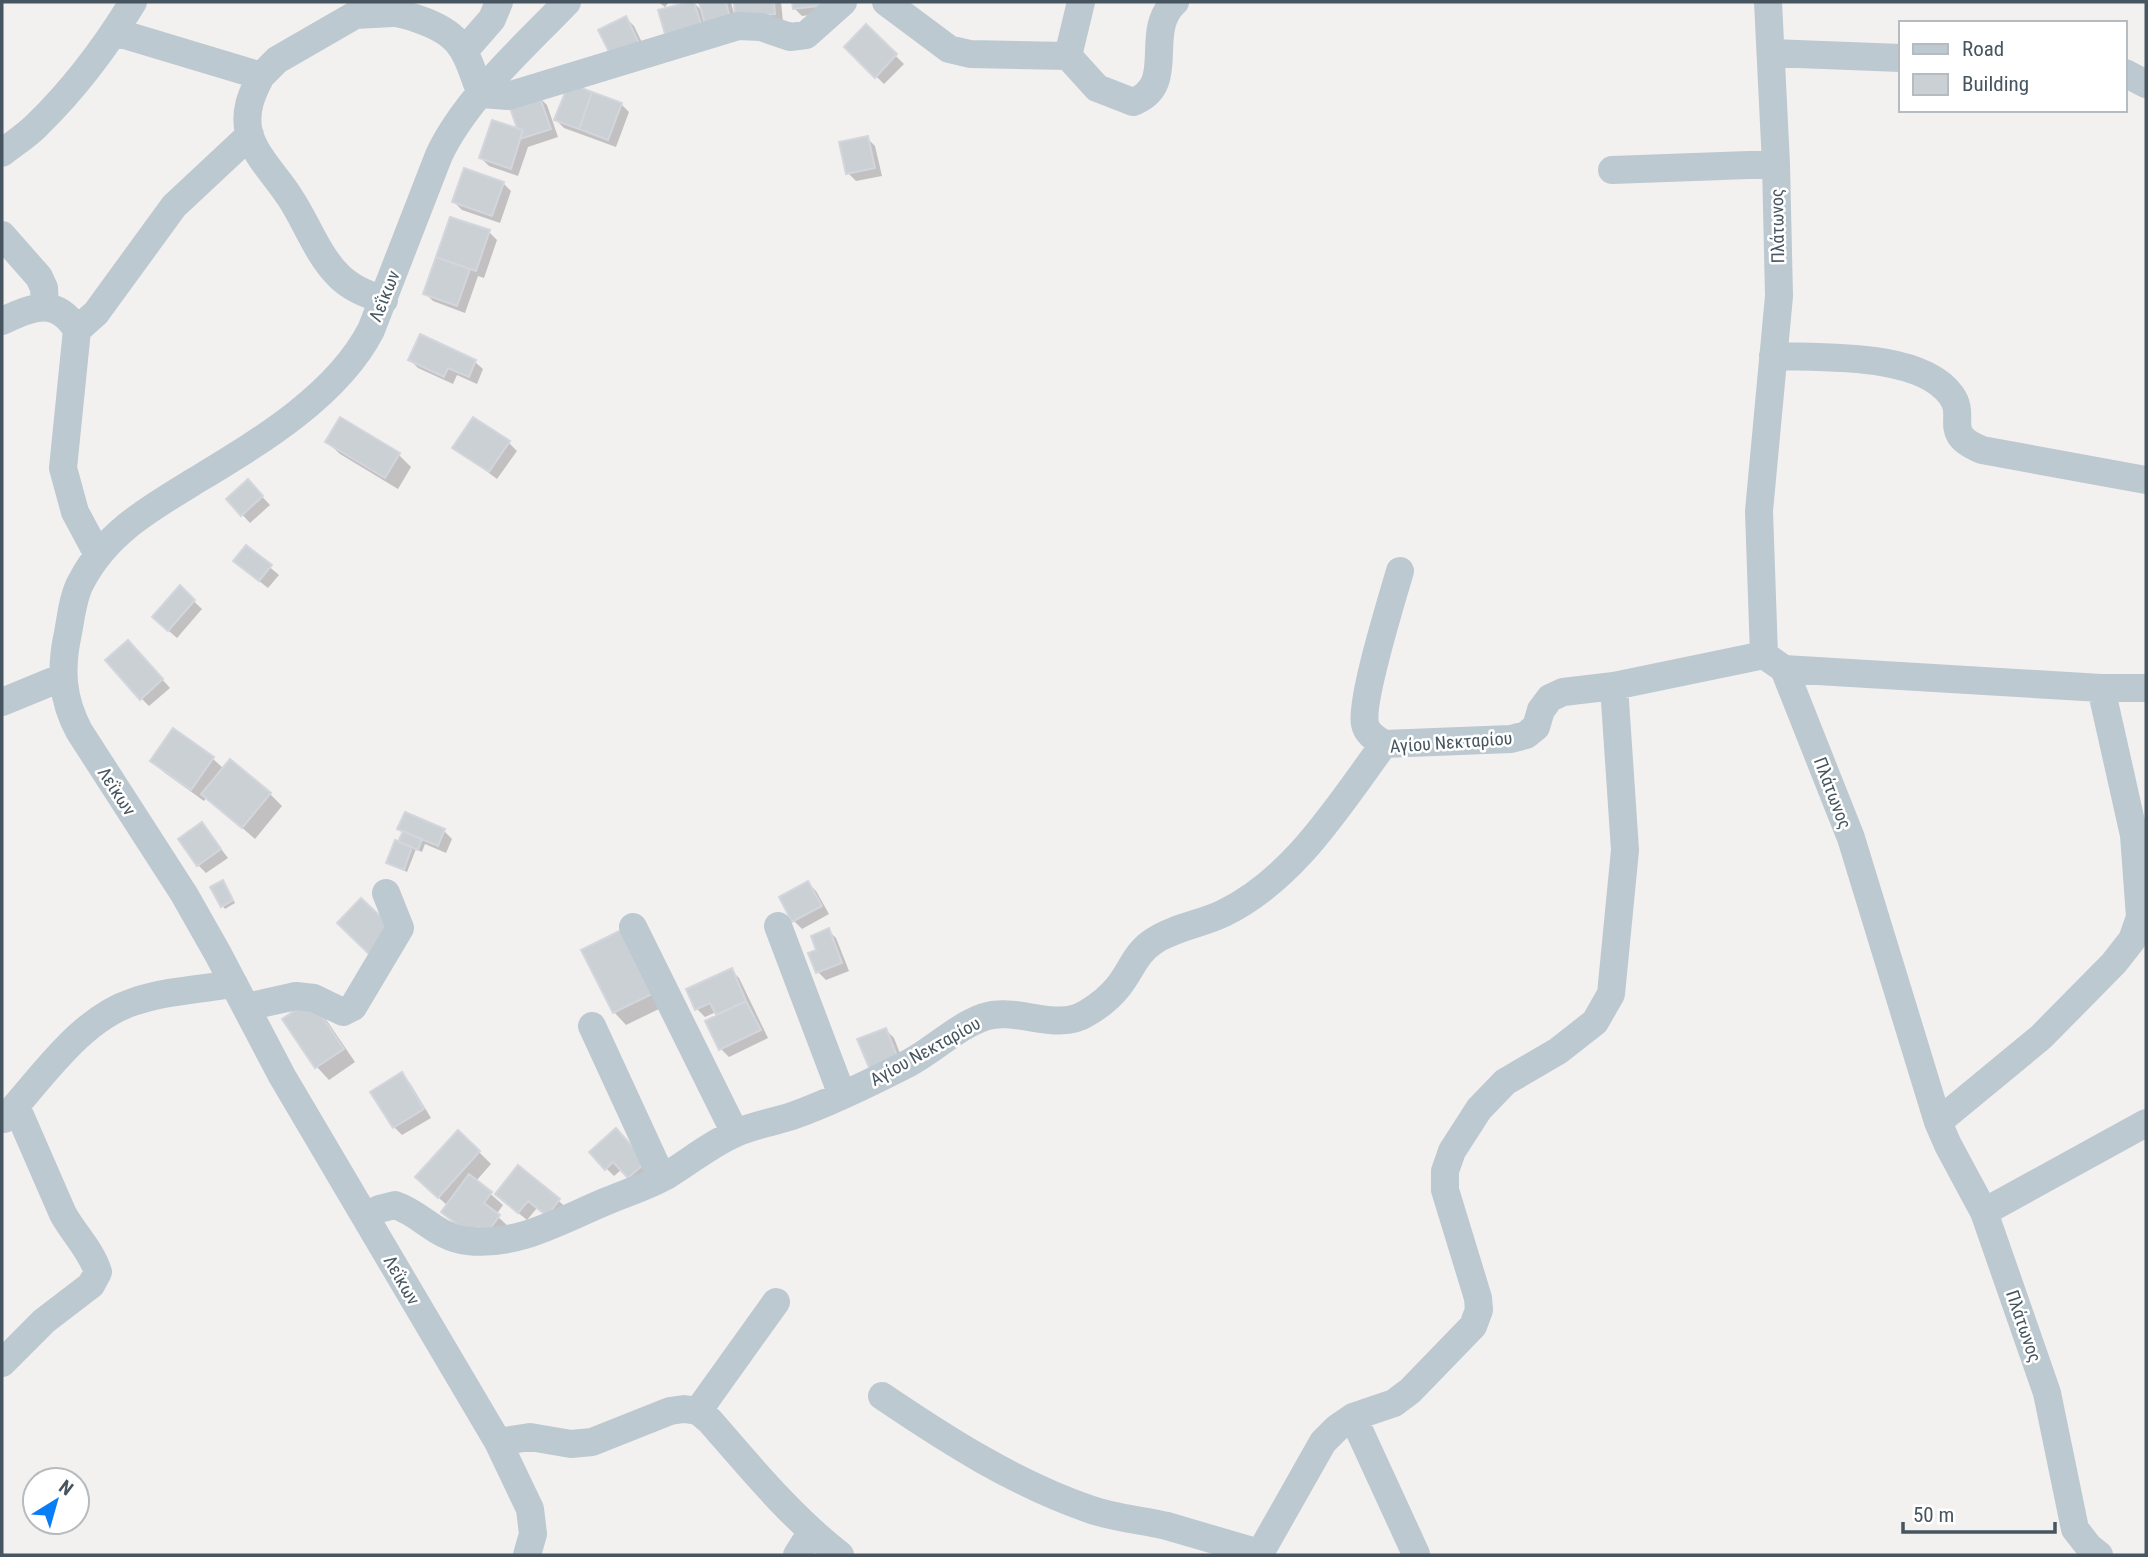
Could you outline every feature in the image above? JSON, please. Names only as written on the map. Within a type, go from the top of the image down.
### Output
[{"type":"street","points":[[2,153],[34,128],[54,107],[115,32],[133,2]]},
{"type":"street","points":[[466,50],[492,19],[499,2]]},
{"type":"street","name":"Λεΐκων","points":[[527,1555],[533,1534],[530,1508],[498,1442],[282,1076],[184,894],[79,731],[68,707],[63,677],[65,645],[79,584],[97,555],[136,517],[256,443],[337,378],[364,343],[384,300],[439,155],[456,125],[481,94],[567,2]]},
{"type":"street","points":[[384,300],[352,287],[332,268],[250,135],[247,117],[250,97],[261,76],[277,60],[355,15],[384,7],[448,32],[466,50],[481,94],[508,96],[738,26],[761,27],[790,37],[806,35],[843,2]]},
{"type":"street","points":[[886,2],[949,49],[970,54],[1068,57],[1097,88],[1133,102],[1147,96],[1156,84],[1161,25],[1175,2]]},
{"type":"street","points":[[1068,57],[1081,2]]},
{"type":"street","name":"Πλάτωνος","points":[[1768,2],[1779,296],[1759,511],[1774,662],[1851,838],[1938,1122],[1984,1212],[2047,1393],[2075,1529],[2089,1548],[2099,1555]]},
{"type":"street","points":[[115,32],[261,76]]},
{"type":"street","points":[[1772,53],[1899,58]]},
{"type":"street","points":[[2127,74],[2146,84]]},
{"type":"street","points":[[97,555],[75,512],[63,468],[77,330],[96,313],[174,206],[250,135]]},
{"type":"street","points":[[1612,170],[1776,164]]},
{"type":"street","points":[[2,235],[38,277],[44,288],[45,306]]},
{"type":"street","points":[[2,321],[45,306],[64,313],[77,330]]},
{"type":"street","points":[[1773,356],[1880,361],[1899,365],[1943,386],[1953,397],[1956,409],[1955,426],[1961,437],[1970,445],[1982,450],[2146,481]]},
{"type":"street","points":[[1384,744],[1368,731],[1365,716],[1372,676],[1400,571]]},
{"type":"street","name":"Αγίου Νεκταρίου","points":[[367,1218],[379,1209],[395,1205],[435,1230],[456,1239],[482,1242],[505,1240],[526,1234],[662,1178],[735,1133],[794,1116],[842,1095],[913,1061],[956,1031],[986,1017],[1011,1013],[1059,1022],[1084,1016],[1119,986],[1138,954],[1152,942],[1169,932],[1224,913],[1279,874],[1324,825],[1384,744],[1511,739],[1526,735],[1536,727],[1541,710],[1550,698],[1563,692],[1774,662],[2101,688],[2146,688]]},
{"type":"street","points":[[2,702],[63,677]]},
{"type":"street","points":[[882,1396],[950,1442],[1029,1484],[1122,1519],[1164,1525],[1259,1554],[1323,1442],[1353,1417],[1394,1403],[1410,1391],[1473,1326],[1479,1310],[1478,1298],[1445,1190],[1445,1171],[1452,1151],[1479,1110],[1505,1082],[1559,1051],[1595,1022],[1611,994],[1626,850],[1614,686]]},
{"type":"street","points":[[1938,1122],[2041,1037],[2114,963],[2132,940],[2140,917],[2134,835],[2101,688]]},
{"type":"street","points":[[2,1363],[44,1321],[91,1285],[98,1272],[94,1258],[72,1231],[9,1114],[86,1030],[109,1012],[134,1001],[155,996],[296,996],[314,998],[343,1012],[353,1007],[400,928],[386,893]]},
{"type":"street","points":[[778,926],[842,1095]]},
{"type":"street","points":[[633,927],[735,1133]]},
{"type":"street","points":[[592,1026],[662,1178]]},
{"type":"street","points":[[1984,1212],[2146,1123]]},
{"type":"street","points":[[698,1412],[776,1302]]},
{"type":"street","points":[[498,1442],[530,1437],[571,1444],[592,1442],[670,1411],[684,1409],[698,1412],[710,1421],[779,1500],[804,1544],[840,1555]]},
{"type":"street","points":[[1353,1417],[1416,1554]]},
{"type":"building","points":[[694,2],[703,30],[667,41],[658,10]]},
{"type":"building","points":[[699,2],[726,2],[731,23],[706,29]]},
{"type":"building","points":[[734,2],[774,2],[775,14],[735,17]]},
{"type":"building","points":[[792,2],[827,2],[827,5],[793,9]]},
{"type":"building","points":[[626,16],[640,45],[612,58],[598,30]]},
{"type":"building","points":[[866,24],[897,54],[875,78],[844,47]]},
{"type":"building","points":[[569,83],[592,92],[579,129],[554,120]]},
{"type":"building","points":[[592,92],[622,103],[608,140],[579,129]]},
{"type":"building","points":[[539,95],[551,129],[520,139],[523,130],[517,128],[509,105]]},
{"type":"building","points":[[492,120],[523,130],[511,169],[479,158]]},
{"type":"building","points":[[868,136],[875,168],[846,174],[839,142]]},
{"type":"building","points":[[464,168],[504,182],[492,216],[452,202]]},
{"type":"building","points":[[450,217],[490,230],[476,271],[436,257]]},
{"type":"building","points":[[436,257],[470,269],[457,306],[423,294]]},
{"type":"building","points":[[420,334],[476,360],[469,377],[448,368],[444,377],[408,360]]},
{"type":"building","points":[[340,417],[400,453],[385,478],[325,442]]},
{"type":"building","points":[[473,417],[510,441],[489,472],[452,448]]},
{"type":"building","points":[[248,479],[263,496],[241,516],[226,499]]},
{"type":"building","points":[[246,545],[272,565],[259,581],[233,561]]},
{"type":"building","points":[[180,585],[195,600],[168,631],[152,617]]},
{"type":"building","points":[[128,640],[163,679],[140,700],[105,660]]},
{"type":"building","points":[[173,728],[214,757],[191,790],[150,761]]},
{"type":"building","points":[[230,759],[271,793],[242,828],[201,794]]},
{"type":"building","points":[[405,812],[445,829],[438,846],[397,829]]},
{"type":"building","points":[[202,822],[221,849],[197,866],[178,839]]},
{"type":"building","points":[[403,831],[422,839],[418,850],[398,842]]},
{"type":"building","points":[[395,840],[412,847],[404,870],[386,863]]},
{"type":"building","points":[[223,880],[233,900],[221,907],[210,887]]},
{"type":"building","points":[[808,881],[822,906],[792,922],[779,897]]},
{"type":"building","points":[[361,898],[394,929],[369,954],[337,923]]},
{"type":"building","points":[[829,928],[842,963],[816,973],[808,953],[816,950],[811,936]]},
{"type":"building","points":[[621,930],[652,994],[613,1013],[581,950]]},
{"type":"building","points":[[732,968],[746,1001],[716,1015],[710,1003],[695,1010],[686,989]]},
{"type":"building","points":[[311,1000],[344,1049],[315,1068],[282,1019]]},
{"type":"building","points":[[746,1001],[761,1030],[719,1050],[705,1021]]},
{"type":"building","points":[[886,1028],[899,1061],[871,1072],[857,1039]]},
{"type":"building","points":[[402,1072],[424,1109],[393,1128],[370,1092]]},
{"type":"building","points":[[616,1128],[646,1162],[628,1178],[613,1162],[605,1170],[589,1152]]},
{"type":"building","points":[[458,1130],[480,1151],[438,1198],[415,1177]]},
{"type":"building","points":[[518,1165],[560,1199],[547,1216],[528,1201],[518,1213],[495,1194]]},
{"type":"building","points":[[469,1174],[492,1192],[484,1203],[500,1215],[487,1233],[478,1227],[472,1236],[441,1212]]}]
